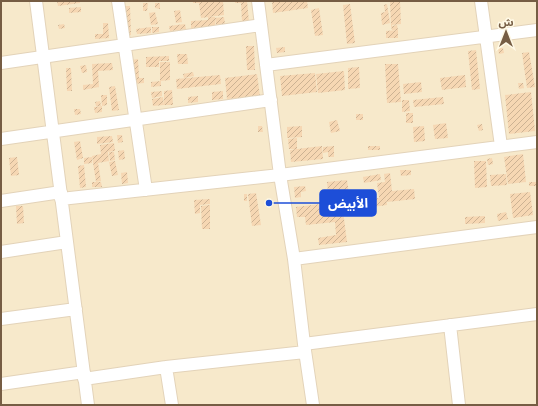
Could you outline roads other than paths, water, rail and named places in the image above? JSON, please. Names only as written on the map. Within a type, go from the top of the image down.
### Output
[{"type":"street","points":[[36,1],[88,405]]},
{"type":"street","points":[[118,1],[146,190]]},
{"type":"street","points":[[258,1],[280,175],[294,259],[312,405]]},
{"type":"street","points":[[481,1],[501,146]]},
{"type":"street","points":[[1,62],[261,25]]},
{"type":"street","points":[[266,65],[537,30]]},
{"type":"street","points":[[1,139],[271,100]]},
{"type":"street","points":[[1,201],[146,190],[280,175],[537,142]]},
{"type":"street","points":[[294,259],[537,227]]},
{"type":"street","points":[[1,252],[67,242]]},
{"type":"street","points":[[1,319],[76,309]]},
{"type":"street","points":[[1,384],[166,367],[305,348],[450,325],[537,314]]},
{"type":"street","points":[[450,325],[459,405]]},
{"type":"street","points":[[166,367],[172,405]]},
{"type":"place","name":"الأبيض","points":[[269,203]]}]
